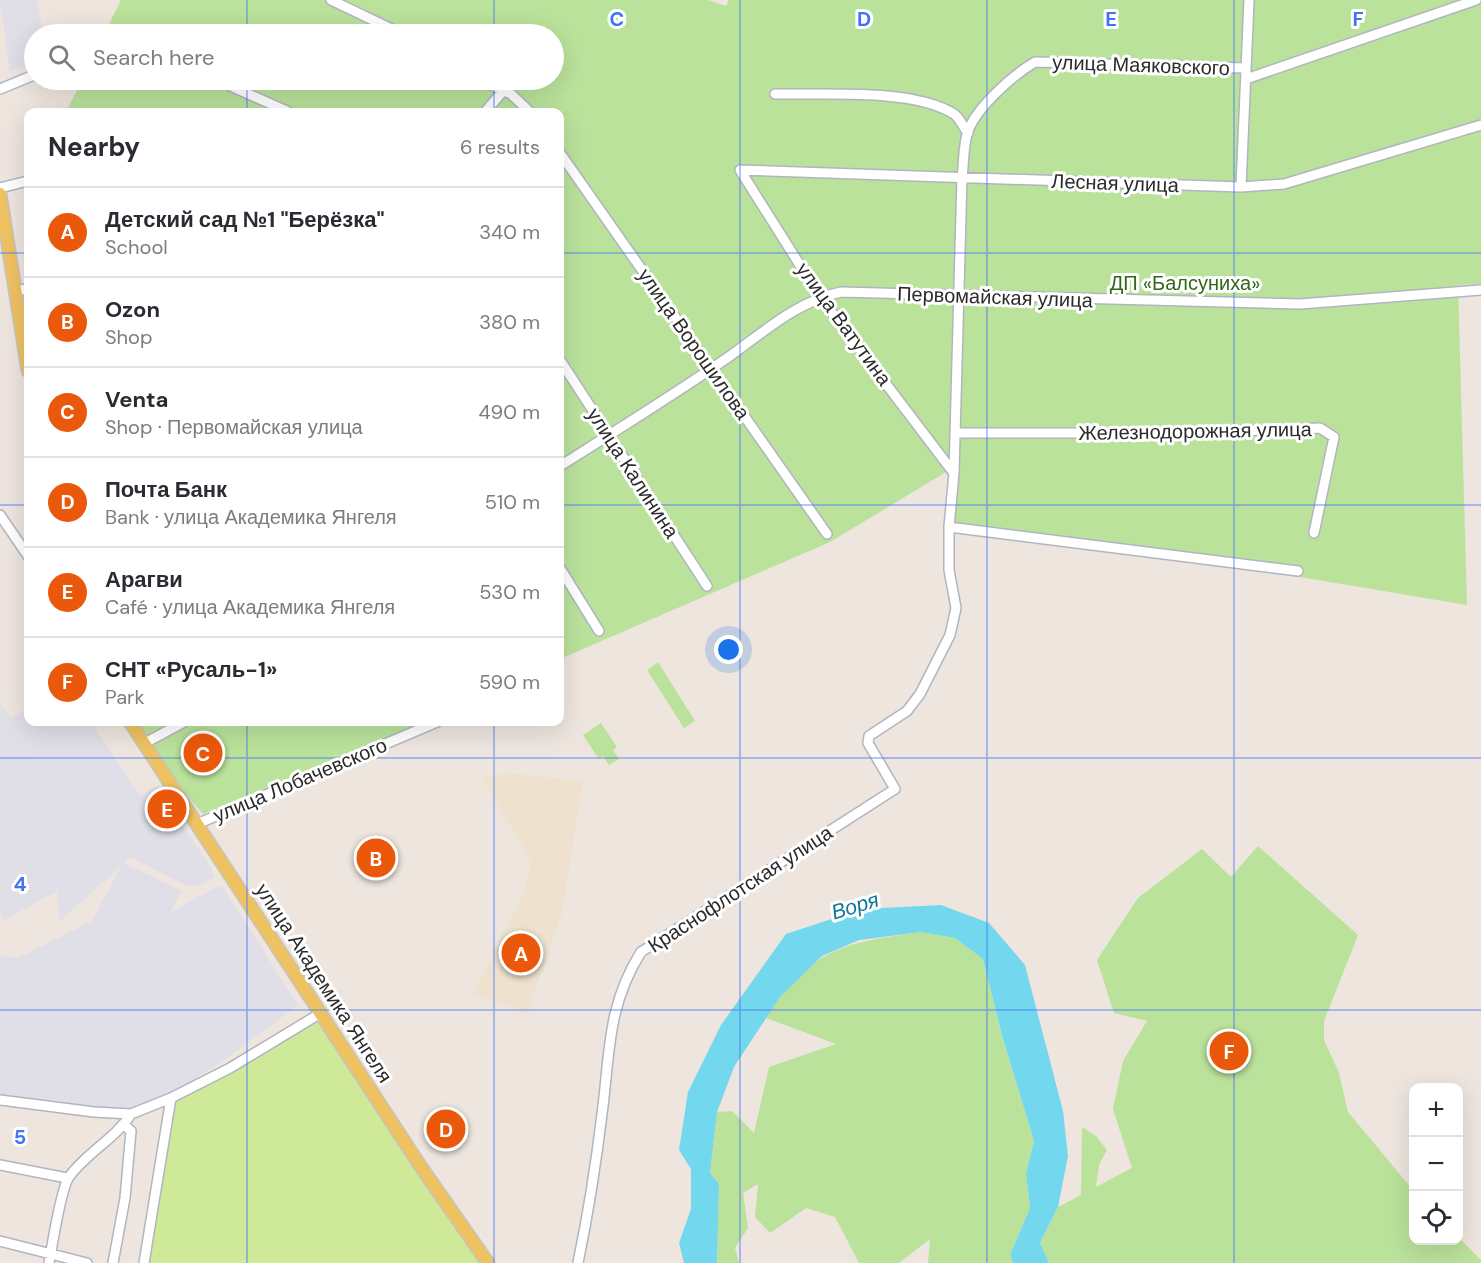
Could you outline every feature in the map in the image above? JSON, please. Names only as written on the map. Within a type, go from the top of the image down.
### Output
[{"type":"main road","points":[[0,194],[24,347]]},
{"type":"main road","name":"улица Академика Янгеля","points":[[132,726],[421,1167],[488,1263]]},
{"type":"street","points":[[330,0],[381,24]]},
{"type":"street","points":[[1240,187],[1249,2],[1259,0]]},
{"type":"street","name":"улица Маяковского","points":[[1246,79],[1473,0]]},
{"type":"street","name":"улица Маяковского","points":[[968,133],[976,114],[1025,68],[1035,62],[1246,68]]},
{"type":"street","points":[[0,89],[24,79]]},
{"type":"street","points":[[240,90],[280,108]]},
{"type":"street","points":[[488,108],[504,90],[517,98],[526,108]]},
{"type":"street","points":[[775,94],[910,98],[936,105],[956,116],[968,133],[962,177],[954,473],[949,527],[1298,571]]},
{"type":"street","name":"Лесная улица","points":[[740,170],[1240,187],[1284,184],[1481,125]]},
{"type":"street","name":"улица Ворошилова","points":[[564,159],[827,534]]},
{"type":"street","name":"улица Ватутина","points":[[740,170],[820,297],[947,459],[954,473]]},
{"type":"street","points":[[0,188],[24,182]]},
{"type":"street","points":[[15,292],[24,289]]},
{"type":"street","name":"Первомайская улица","points":[[564,463],[710,368],[774,323],[820,297],[841,292],[1300,304],[1481,290]]},
{"type":"street","name":"улица Калинина","points":[[564,366],[707,586]]},
{"type":"street","name":"Железнодорожная улица","points":[[955,433],[1188,433],[1320,428],[1334,437],[1314,533]]},
{"type":"street","points":[[0,515],[24,550]]},
{"type":"street","name":"Краснофлотская улица","points":[[578,1263],[589,1210],[614,1009],[627,974],[641,952],[895,789],[868,739],[912,706],[930,677],[950,635],[956,608],[949,570],[949,527]]},
{"type":"street","points":[[564,574],[599,631]]},
{"type":"street","points":[[143,744],[177,726]]},
{"type":"street","name":"улица Лобачевского","points":[[197,825],[413,726]]},
{"type":"street","points":[[0,1100],[94,1112],[131,1114],[171,1098],[230,1068],[321,1013]]},
{"type":"street","points":[[144,1263],[171,1098]]},
{"type":"street","points":[[50,1258],[67,1178],[96,1148],[124,1125],[131,1114]]},
{"type":"street","points":[[113,1263],[129,1163],[130,1131],[124,1125]]},
{"type":"street","points":[[0,1165],[67,1178]]},
{"type":"street","points":[[0,1241],[50,1258],[87,1263]]},
{"type":"shaded area","points":[[0,0],[37,0],[41,24],[24,24],[24,65],[10,71]]},
{"type":"shaded area","points":[[0,703],[11,719],[24,711],[24,726],[94,726],[141,796],[157,787],[211,868],[214,877],[198,886],[187,886],[130,857],[124,863],[181,891],[170,913],[218,886],[224,889],[298,1005],[223,1061],[157,1103],[123,1111],[0,1095],[0,955],[18,958],[92,921],[122,865],[60,921],[57,891],[3,921],[0,912]]},
{"type":"shaded area","points":[[508,773],[583,781],[562,913],[527,1014],[473,993],[522,897],[532,862],[482,779]]},
{"type":"green space","name":"ДП «Балсуниха»","points":[[121,0],[708,0],[726,6],[729,0],[1481,0],[1481,284],[1458,285],[1467,605],[1180,557],[952,529],[951,469],[830,542],[564,657],[564,108],[68,108],[77,90],[564,90],[564,24],[109,24]]},
{"type":"green space","points":[[658,662],[695,721],[684,728],[647,670]]},
{"type":"green space","points":[[601,723],[617,747],[613,750],[619,759],[609,765],[603,756],[599,759],[583,735]]},
{"type":"green space","points":[[132,726],[414,726],[203,814],[143,744]]},
{"type":"green space","points":[[1258,846],[1358,935],[1324,1021],[1324,1040],[1339,1073],[1348,1112],[1409,1185],[1409,1245],[1463,1245],[1463,1242],[1481,1260],[1481,1263],[1049,1263],[1040,1243],[1058,1207],[1081,1195],[1082,1127],[1096,1136],[1107,1150],[1099,1165],[1096,1187],[1132,1168],[1113,1109],[1123,1061],[1147,1021],[1114,1013],[1097,960],[1138,898],[1202,849],[1231,877]]},
{"type":"green space","points":[[921,932],[955,938],[983,959],[1002,1037],[1034,1141],[1026,1174],[1030,1208],[1010,1255],[1013,1263],[928,1263],[930,1239],[899,1263],[859,1263],[835,1217],[806,1208],[770,1233],[755,1217],[758,1184],[743,1193],[748,1228],[735,1248],[739,1263],[717,1263],[719,1184],[710,1173],[717,1112],[732,1111],[754,1133],[769,1067],[836,1044],[766,1018],[798,977],[814,963],[831,953],[870,940]]},
{"type":"green space","points":[[321,1013],[488,1263],[144,1263],[171,1098]]},
{"type":"water","points":[[941,905],[989,923],[1025,965],[1063,1111],[1068,1156],[1058,1207],[1040,1243],[1049,1263],[1013,1263],[1010,1255],[1030,1208],[1026,1174],[1034,1141],[1002,1036],[983,959],[955,938],[921,932],[859,940],[822,956],[780,997],[734,1067],[717,1112],[710,1173],[719,1184],[717,1263],[684,1263],[679,1243],[691,1209],[691,1169],[679,1150],[688,1092],[721,1025],[786,934],[862,909]]},
{"type":"place","name":"Venta","points":[[203,753]]},
{"type":"place","name":"Арагви","points":[[167,809]]},
{"type":"place","name":"Ozon","points":[[376,858]]},
{"type":"place","name":"Детский сад №1 \"Берёзка\"","points":[[521,953]]},
{"type":"place","name":"СНТ «Русаль-1»","points":[[1229,1051]]},
{"type":"place","name":"Почта Банк","points":[[446,1129]]},
{"type":"water label","name":"Воря","points":[[855,906]]}]
